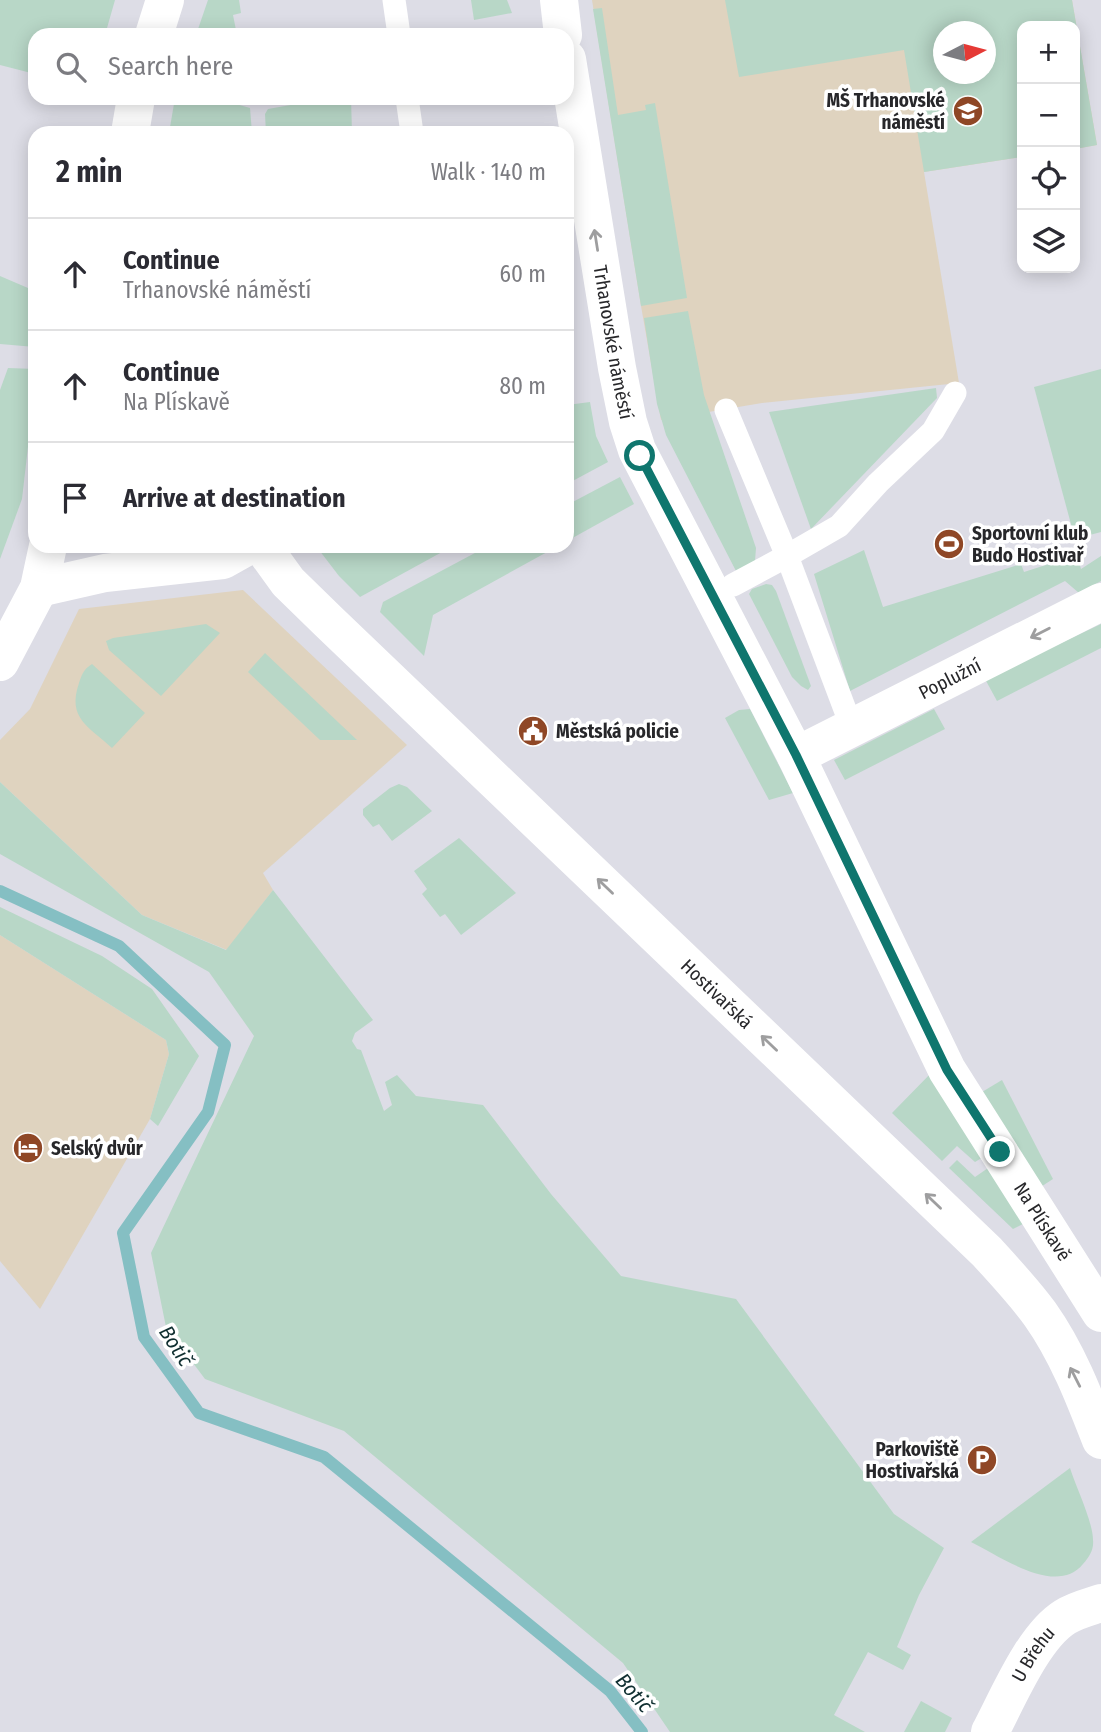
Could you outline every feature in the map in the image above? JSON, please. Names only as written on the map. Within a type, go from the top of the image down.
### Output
[{"type":"street","points":[[156,28],[165,0]]},
{"type":"street","points":[[559,0],[562,28]]},
{"type":"street","name":"Trhanovské náměstí","points":[[574,102],[617,368],[632,436],[705,583],[796,755]]},
{"type":"street","points":[[131,126],[135,105]]},
{"type":"street","points":[[0,662],[39,588],[46,553]]},
{"type":"street","points":[[39,588],[105,573],[223,560],[236,553]]},
{"type":"street","name":"Hostivařská","points":[[267,553],[288,582],[987,1252],[1040,1313],[1082,1390],[1101,1440]]},
{"type":"street","name":"Poplužní","points":[[796,755],[1101,602]]},
{"type":"street","name":"Na Plískavě","points":[[796,755],[947,1070],[1101,1313]]},
{"type":"street","name":"U Břehu","points":[[990,1732],[1023,1667],[1051,1627],[1066,1616],[1101,1603]]},
{"type":"lane","points":[[394,0],[398,28]]},
{"type":"lane","points":[[408,105],[411,126]]},
{"type":"lane","points":[[733,585],[839,526],[878,483],[933,431],[955,393]]},
{"type":"lane","points":[[726,410],[787,556],[852,728]]},
{"type":"shaded area","points":[[592,0],[1072,0],[1076,21],[1017,21],[1017,158],[924,172],[959,383],[762,403],[661,420]]},
{"type":"shaded area","points":[[1080,46],[1097,145],[1080,148]]},
{"type":"shaded area","points":[[243,590],[407,745],[263,873],[273,890],[227,950],[142,915],[0,782],[0,740],[30,709],[79,609]]},
{"type":"shaded area","points":[[0,935],[166,1040],[169,1054],[150,1119],[40,1309],[0,1261]]},
{"type":"green space","points":[[0,0],[115,0],[107,28],[28,28],[28,72],[0,65]]},
{"type":"green space","points":[[208,0],[239,0],[241,13],[233,15],[236,28],[198,28]]},
{"type":"green space","points":[[471,0],[507,0],[512,13],[474,20]]},
{"type":"green space","name":"MŠ Trhanovské náměstí","points":[[725,0],[1072,0],[1076,21],[1017,21],[1017,158],[924,172],[904,50],[739,77]]},
{"type":"green space","points":[[602,8],[618,115],[646,110],[645,105],[655,103],[687,298],[641,306],[593,9]]},
{"type":"green space","name":"MŠ Trhanovské náměstí","points":[[1080,46],[1097,145],[1080,148]]},
{"type":"green space","points":[[174,105],[240,105],[250,108],[251,126],[170,126]]},
{"type":"green space","points":[[291,105],[351,105],[352,126],[266,126],[265,114],[268,109]]},
{"type":"green space","points":[[0,276],[28,288],[28,346],[0,344]]},
{"type":"green space","points":[[688,311],[704,395],[756,548],[755,561],[736,571],[666,435],[657,404],[644,318]]},
{"type":"green space","points":[[8,368],[28,369],[28,446],[22,499],[0,559],[0,390]]},
{"type":"green space","points":[[1101,369],[1101,532],[1075,539],[1034,387]]},
{"type":"green space","points":[[936,388],[937,398],[811,529],[769,412]]},
{"type":"green space","points":[[590,402],[596,436],[608,462],[574,480],[574,404]]},
{"type":"green space","points":[[620,477],[634,504],[574,537],[574,501]]},
{"type":"green space","points":[[864,550],[883,607],[1021,564],[1024,572],[1077,555],[1081,569],[1101,556],[1101,581],[1079,593],[1065,581],[850,691],[814,574]]},
{"type":"green space","points":[[321,553],[440,553],[360,597]]},
{"type":"green space","points":[[475,553],[545,553],[433,615],[424,656],[380,612],[383,602]]},
{"type":"green space","points":[[766,584],[772,585],[776,591],[811,686],[808,690],[792,677],[749,594],[752,589]]},
{"type":"green space","points":[[206,624],[220,633],[161,696],[109,650],[106,641],[113,638]]},
{"type":"green space","points":[[1101,624],[1101,648],[997,701],[985,679]]},
{"type":"green space","points":[[265,653],[357,740],[320,740],[248,672]]},
{"type":"green space","points":[[92,664],[145,713],[112,748],[82,720],[76,705],[81,677]]},
{"type":"green space","points":[[750,709],[793,793],[769,800],[725,718],[739,710]]},
{"type":"green space","points":[[934,709],[945,729],[845,780],[834,760]]},
{"type":"green space","points":[[0,782],[142,915],[226,950],[273,890],[373,1020],[355,1033],[352,1041],[357,1049],[361,1050],[384,1111],[392,1105],[385,1082],[397,1075],[416,1096],[483,1105],[551,1194],[621,1276],[736,1299],[894,1514],[944,1548],[919,1595],[897,1647],[911,1655],[903,1670],[868,1652],[834,1715],[865,1732],[670,1732],[623,1663],[344,1431],[205,1379],[166,1327],[151,1253],[254,1036],[209,972],[0,854]]},
{"type":"green space","points":[[399,784],[407,787],[432,811],[392,841],[379,824],[373,827],[363,815],[363,809]]},
{"type":"green space","points":[[459,838],[516,893],[461,935],[445,914],[440,917],[422,894],[427,889],[414,871]]},
{"type":"green space","points":[[0,907],[102,956],[152,989],[199,1056],[158,1126],[150,1119],[169,1054],[166,1040],[0,935]]},
{"type":"green space","points":[[935,1069],[985,1156],[975,1162],[957,1146],[942,1161],[892,1113]]},
{"type":"green space","points":[[1002,1080],[1053,1179],[1036,1190],[982,1092]]},
{"type":"green space","points":[[957,1160],[975,1177],[991,1166],[1025,1223],[1013,1229],[949,1168]]},
{"type":"green space","points":[[1070,1468],[1090,1524],[1093,1543],[1088,1558],[1072,1573],[1058,1576],[1028,1571],[971,1542]]},
{"type":"green space","points":[[921,1701],[952,1718],[945,1732],[904,1732]]},
{"type":"waterway","name":"Botič","points":[[0,891],[119,946],[225,1045],[208,1112],[123,1233],[144,1337],[199,1413],[324,1457],[610,1691],[642,1732]]},
{"type":"place","name":"MŠ Trhanovské náměstí","points":[[968,111]]},
{"type":"place","name":"Sportovní klub Budo Hostivař","points":[[949,544]]},
{"type":"place","name":"Městská policie","points":[[533,731]]},
{"type":"place","name":"Selský dvůr","points":[[28,1148]]},
{"type":"place","name":"Parkoviště Hostivařská","points":[[982,1460]]},
{"type":"route","points":[[640,456],[796,755],[947,1070],[1000,1152]]}]
